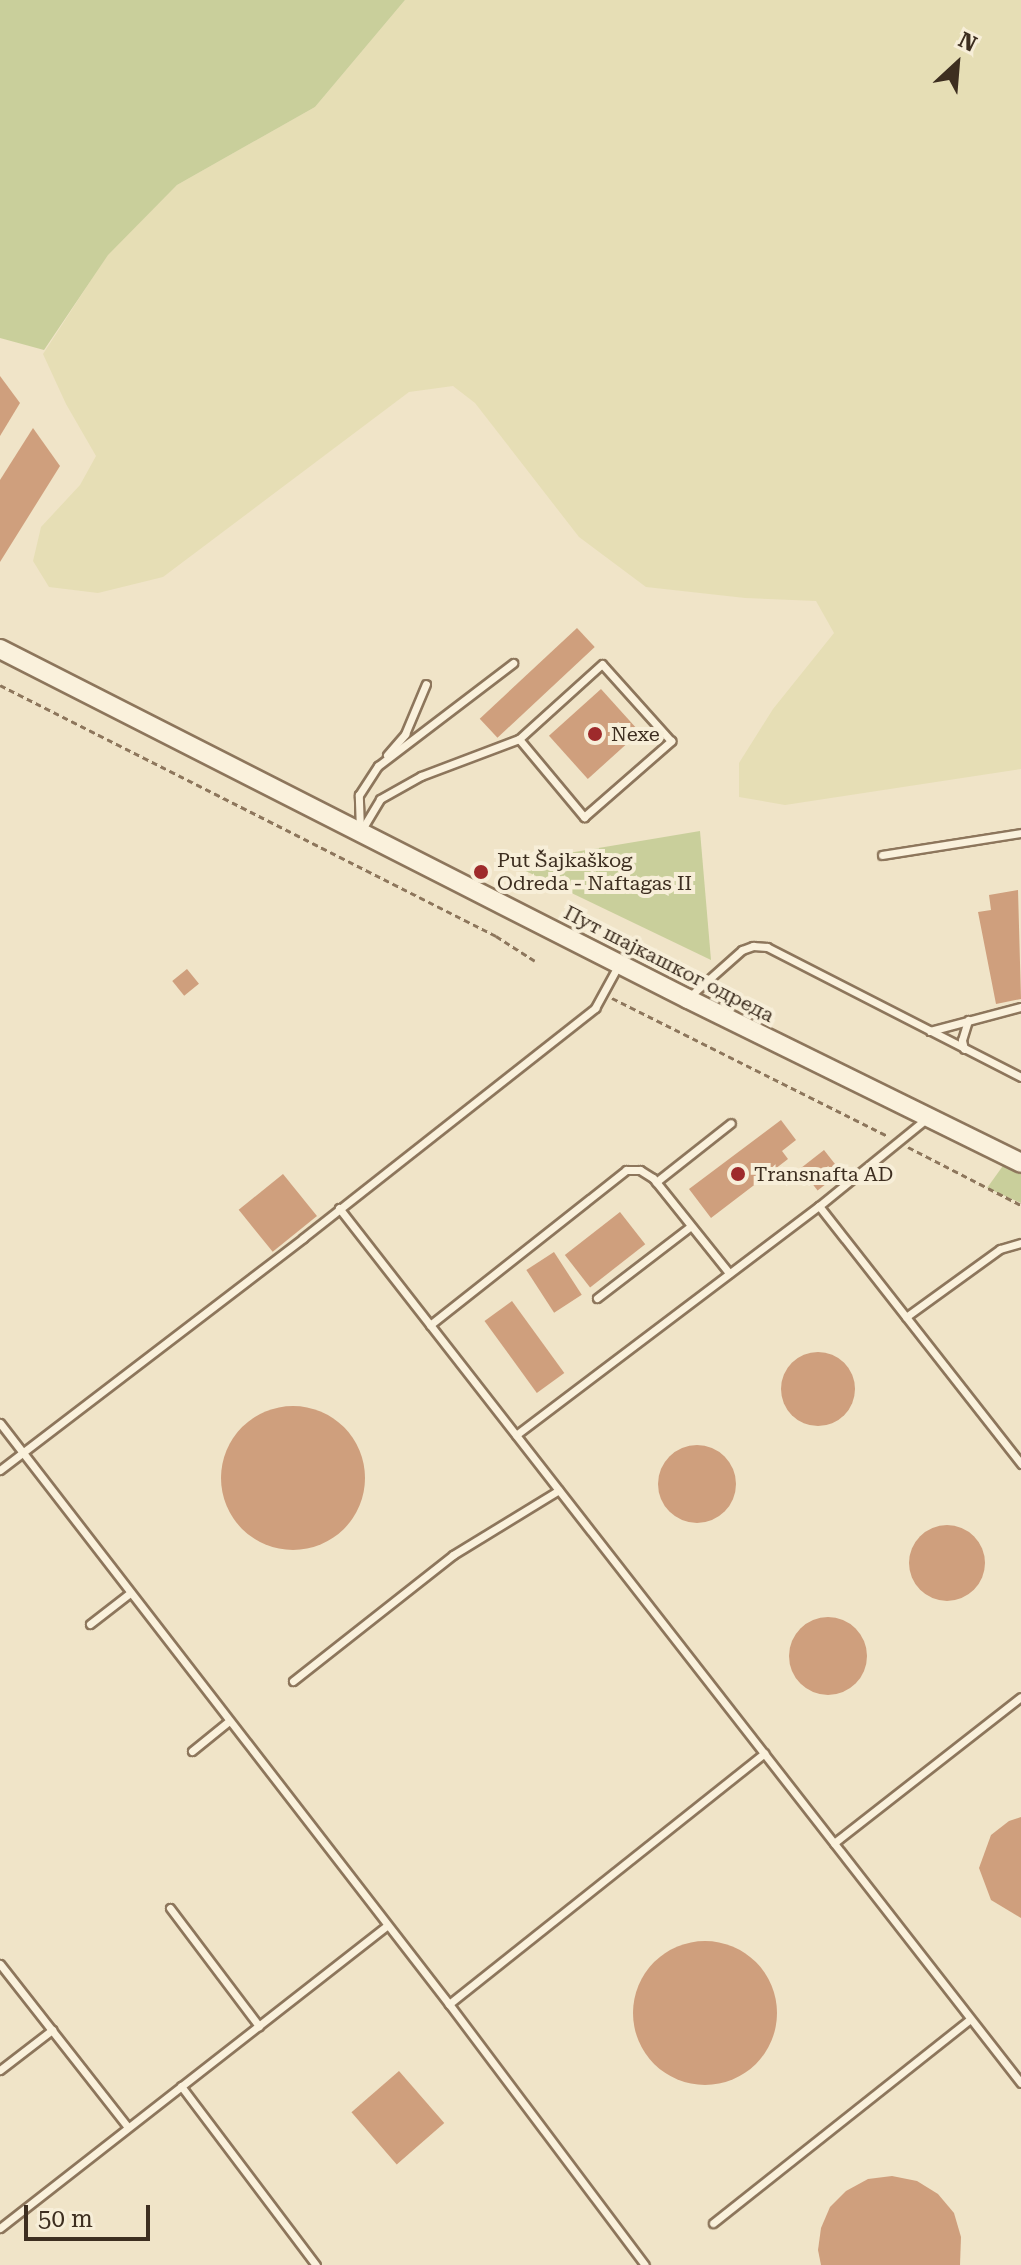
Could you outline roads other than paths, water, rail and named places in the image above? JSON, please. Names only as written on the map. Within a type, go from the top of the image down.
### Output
[{"type":"street","name":"Пут шајкашког одреда","points":[[0,649],[688,999],[1021,1163]]},
{"type":"lane","points":[[378,766],[513,663]]},
{"type":"lane","points":[[360,832],[380,799],[421,776],[519,739],[602,664],[671,741],[584,817],[519,739]]},
{"type":"lane","points":[[360,832],[359,795],[405,734],[426,684]]},
{"type":"lane","points":[[882,855],[1021,833]]},
{"type":"lane","points":[[688,999],[742,950],[753,946],[767,947],[1021,1077]]},
{"type":"lane","points":[[0,1470],[595,1008],[619,964]]},
{"type":"lane","points":[[929,1031],[1021,1007]]},
{"type":"lane","points":[[965,1049],[962,1040],[968,1020]]},
{"type":"lane","points":[[516,1435],[819,1206],[928,1117]]},
{"type":"lane","points":[[656,1182],[731,1123]]},
{"type":"lane","points":[[430,1325],[614,1175],[626,1170],[640,1170],[656,1182],[729,1273]]},
{"type":"lane","points":[[819,1206],[1021,1464]]},
{"type":"lane","points":[[339,1208],[1021,2083]]},
{"type":"lane","points":[[597,1298],[691,1226]]},
{"type":"lane","points":[[906,1317],[1000,1249],[1021,1243]]},
{"type":"lane","points":[[0,1423],[449,2004],[645,2265]]},
{"type":"lane","points":[[293,1681],[453,1555],[559,1490]]},
{"type":"lane","points":[[90,1624],[130,1593]]},
{"type":"lane","points":[[834,1843],[1021,1697]]},
{"type":"lane","points":[[192,1751],[229,1721]]},
{"type":"lane","points":[[449,2004],[764,1753]]},
{"type":"lane","points":[[170,1908],[259,2026]]},
{"type":"lane","points":[[0,2228],[386,1926]]},
{"type":"lane","points":[[0,1964],[127,2126]]},
{"type":"lane","points":[[713,2223],[970,2019]]},
{"type":"lane","points":[[0,2070],[52,2030]]},
{"type":"lane","points":[[1013,2073],[1021,2067]]},
{"type":"lane","points":[[181,2086],[316,2265]]},
{"type":"place","name":"Nexe","points":[[595,734]]},
{"type":"place","name":"Put Šajkaškog Odreda - Naftagas II","points":[[481,872]]},
{"type":"place","name":"Transnafta AD","points":[[738,1174]]}]
